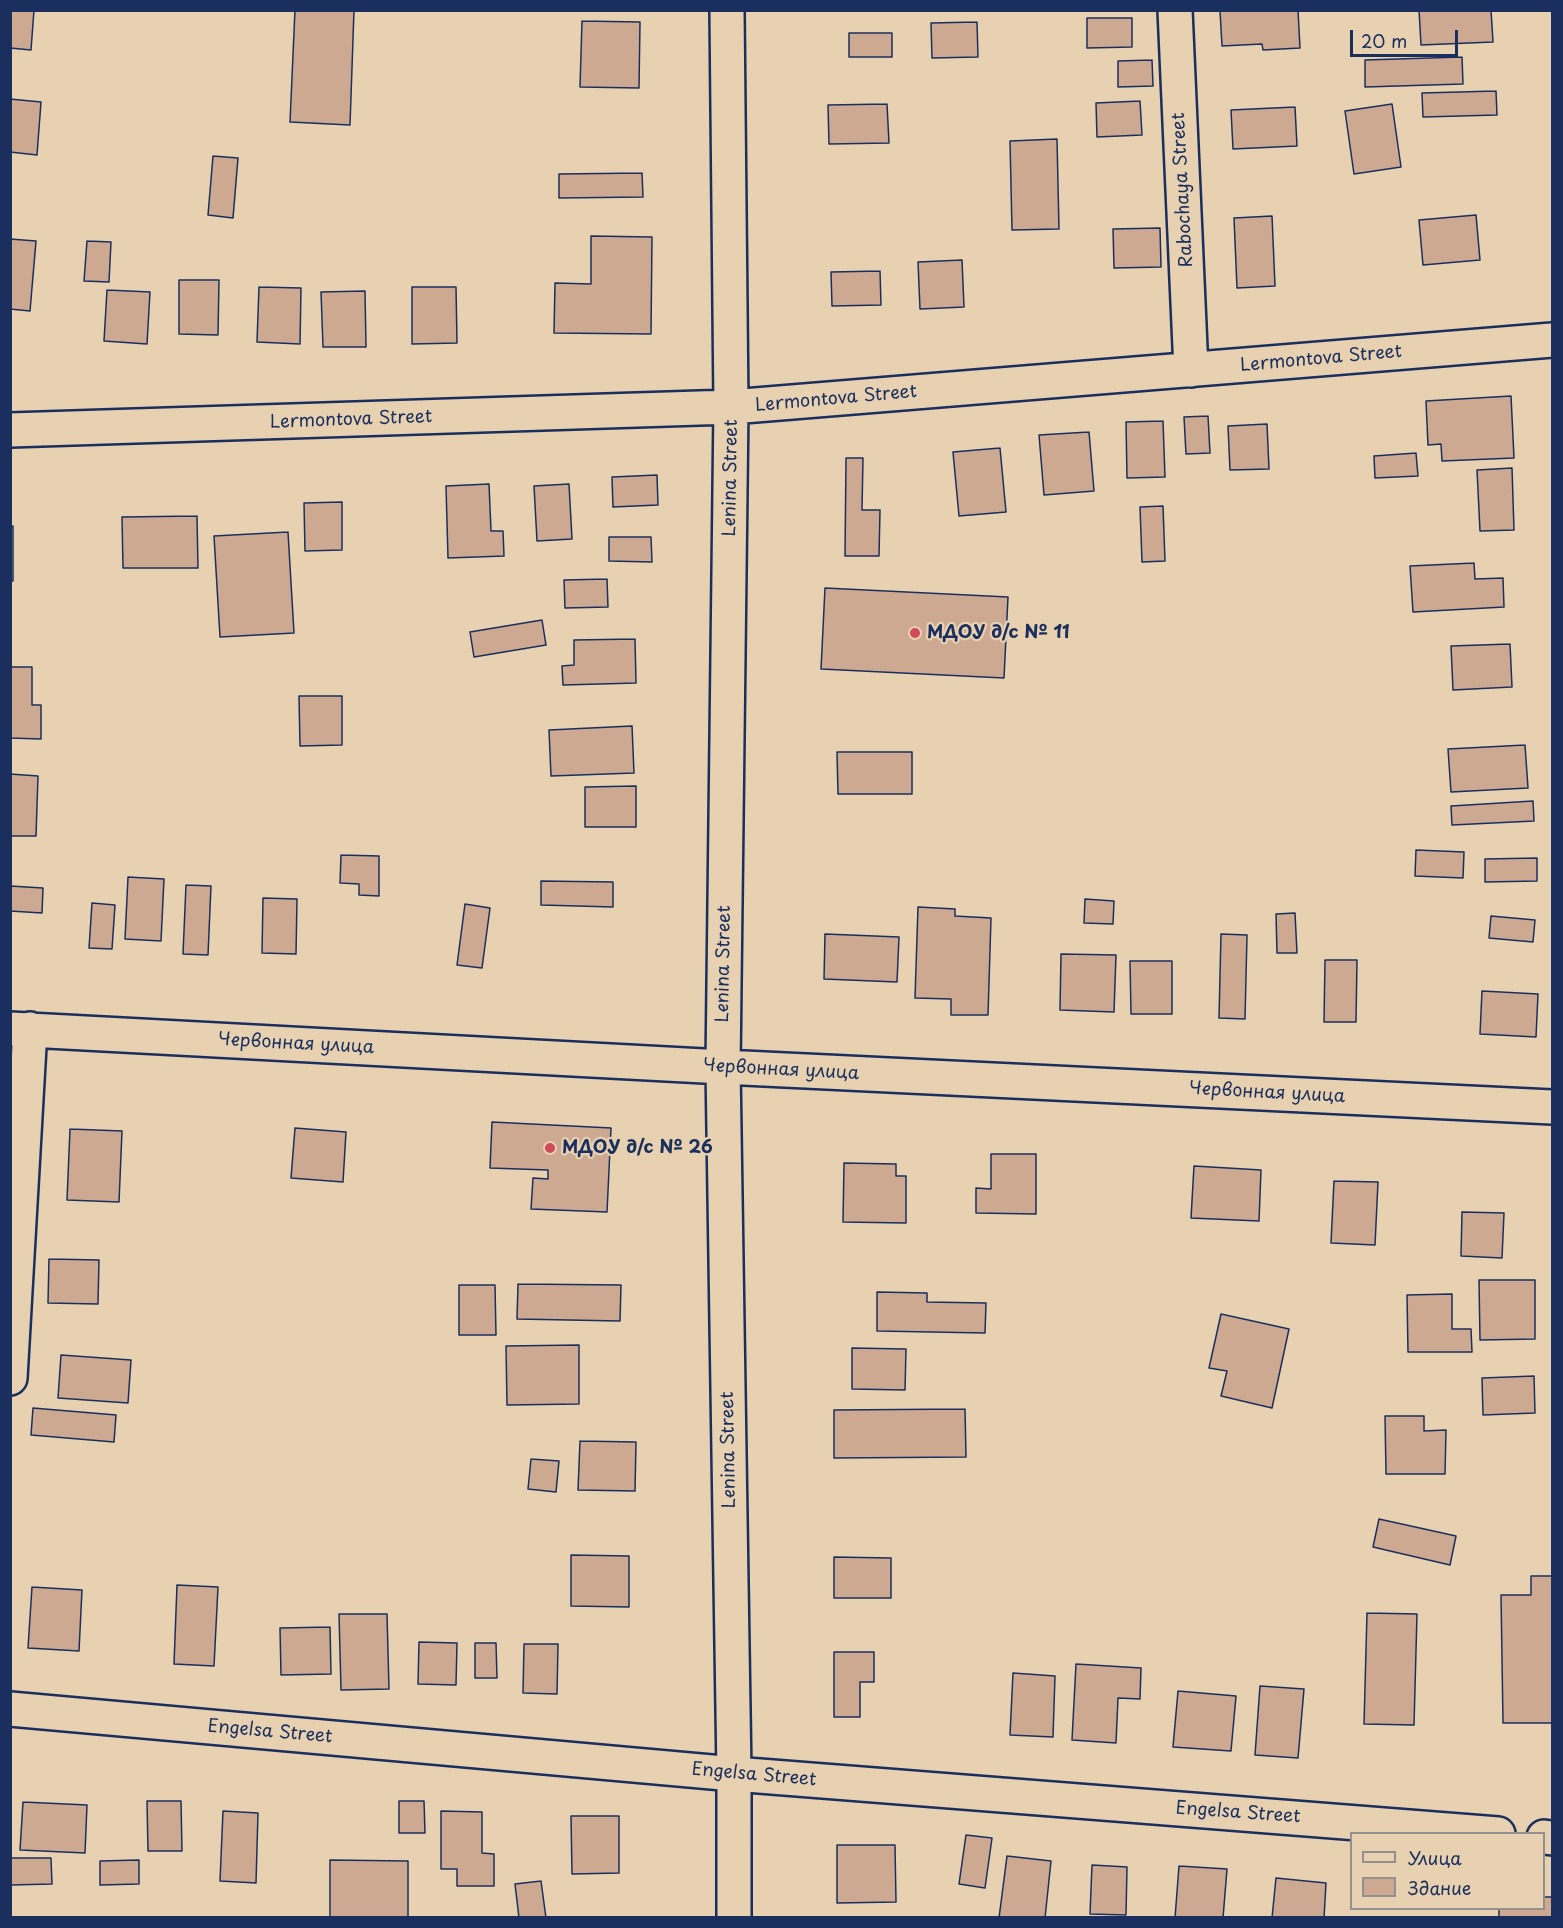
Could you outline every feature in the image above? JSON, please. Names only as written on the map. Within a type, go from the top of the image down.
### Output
[{"type":"street","name":"Lenina Street","points":[[727,10],[732,407],[723,1067],[734,1774],[734,1917]]},
{"type":"street","name":"Rabochaya Street","points":[[1175,10],[1191,370]]},
{"type":"street","name":"Lermontova Street","points":[[10,430],[732,407],[1552,340]]},
{"type":"street","name":"Червонная улица","points":[[20,1029],[723,1067],[1552,1107]]},
{"type":"street","points":[[10,1378],[20,1029]]},
{"type":"street","name":"Engelsa Street","points":[[10,1709],[734,1774],[1485,1832]]},
{"type":"building","points":[[10,10],[34,10],[31,50],[10,48]]},
{"type":"building","points":[[295,10],[354,10],[350,125],[290,122]]},
{"type":"building","points":[[1298,10],[1300,48],[1263,50],[1262,44],[1222,46],[1220,11]]},
{"type":"building","points":[[1419,10],[1491,10],[1493,42],[1421,45]]},
{"type":"building","points":[[1087,18],[1132,18],[1132,47],[1087,48]]},
{"type":"building","points":[[582,21],[640,22],[639,88],[580,87]]},
{"type":"building","points":[[977,22],[978,57],[932,58],[931,23]]},
{"type":"building","points":[[849,33],[892,33],[892,57],[849,57]]},
{"type":"building","points":[[1462,57],[1463,84],[1365,87],[1365,60]]},
{"type":"building","points":[[1152,60],[1153,86],[1118,87],[1118,61]]},
{"type":"building","points":[[1496,91],[1497,115],[1423,117],[1422,93]]},
{"type":"building","points":[[10,99],[41,102],[37,155],[10,152]]},
{"type":"building","points":[[1140,101],[1142,135],[1097,137],[1096,103]]},
{"type":"building","points":[[887,104],[889,143],[829,144],[828,105]]},
{"type":"building","points":[[1392,104],[1401,167],[1354,174],[1345,111]]},
{"type":"building","points":[[1295,107],[1297,146],[1233,149],[1231,110]]},
{"type":"building","points":[[1057,139],[1059,229],[1012,230],[1010,141]]},
{"type":"building","points":[[213,156],[238,158],[233,218],[208,215]]},
{"type":"building","points":[[642,173],[643,197],[559,198],[559,174]]},
{"type":"building","points":[[1476,215],[1480,260],[1423,265],[1419,220]]},
{"type":"building","points":[[1272,216],[1275,286],[1237,288],[1234,218]]},
{"type":"building","points":[[1160,228],[1161,267],[1114,268],[1113,229]]},
{"type":"building","points":[[591,236],[652,237],[651,334],[554,333],[555,283],[591,284]]},
{"type":"building","points":[[10,239],[36,241],[30,311],[10,309]]},
{"type":"building","points":[[87,241],[111,242],[109,282],[84,281]]},
{"type":"building","points":[[962,260],[964,307],[920,309],[918,262]]},
{"type":"building","points":[[880,271],[881,305],[832,306],[831,272]]},
{"type":"building","points":[[179,280],[219,280],[218,335],[179,334]]},
{"type":"building","points":[[259,287],[301,288],[300,344],[257,342]]},
{"type":"building","points":[[412,287],[456,287],[457,343],[412,344]]},
{"type":"building","points":[[107,290],[150,292],[147,344],[104,341]]},
{"type":"building","points":[[365,291],[366,347],[323,347],[321,292]]},
{"type":"building","points":[[1511,396],[1514,458],[1442,461],[1441,444],[1428,445],[1426,401]]},
{"type":"building","points":[[1208,416],[1210,453],[1186,454],[1184,417]]},
{"type":"building","points":[[1163,421],[1165,477],[1127,478],[1126,422]]},
{"type":"building","points":[[1267,424],[1269,469],[1230,470],[1228,426]]},
{"type":"building","points":[[1089,432],[1094,491],[1044,495],[1039,435]]},
{"type":"building","points":[[1000,448],[1006,512],[959,516],[953,452]]},
{"type":"building","points":[[1416,453],[1418,476],[1375,478],[1374,456]]},
{"type":"building","points":[[846,458],[863,458],[862,510],[880,510],[879,556],[845,556]]},
{"type":"building","points":[[1512,468],[1514,530],[1480,531],[1477,470]]},
{"type":"building","points":[[657,475],[658,505],[613,507],[612,477]]},
{"type":"building","points":[[489,484],[491,531],[503,531],[504,556],[448,558],[446,486]]},
{"type":"building","points":[[569,484],[572,539],[537,541],[534,486]]},
{"type":"building","points":[[342,502],[342,550],[305,551],[304,503]]},
{"type":"building","points":[[1163,506],[1165,561],[1142,562],[1140,507]]},
{"type":"building","points":[[197,516],[198,568],[123,568],[122,517]]},
{"type":"building","points":[[10,526],[13,526],[13,581],[10,581]]},
{"type":"building","points":[[288,532],[294,633],[220,637],[214,536]]},
{"type":"building","points":[[609,537],[651,537],[652,562],[609,561]]},
{"type":"building","points":[[1474,563],[1475,579],[1503,578],[1504,607],[1413,612],[1410,566]]},
{"type":"building","points":[[607,579],[608,607],[565,608],[564,580]]},
{"type":"building","name":"МДОУ д/с № 11","points":[[825,588],[1008,597],[1004,678],[821,669]]},
{"type":"building","points":[[542,620],[546,645],[474,657],[470,632]]},
{"type":"building","points":[[635,639],[636,683],[563,685],[562,666],[574,665],[574,640]]},
{"type":"building","points":[[1510,644],[1512,687],[1453,690],[1451,646]]},
{"type":"building","points":[[10,667],[32,667],[32,705],[41,705],[41,739],[10,738]]},
{"type":"building","points":[[299,696],[342,696],[342,745],[300,746]]},
{"type":"building","points":[[632,726],[634,773],[551,776],[549,730]]},
{"type":"building","points":[[1525,745],[1528,788],[1451,792],[1448,749]]},
{"type":"building","points":[[837,752],[912,752],[912,794],[838,794]]},
{"type":"building","points":[[10,774],[38,776],[36,836],[10,836]]},
{"type":"building","points":[[636,786],[636,827],[585,827],[585,787]]},
{"type":"building","points":[[1533,801],[1534,821],[1452,825],[1451,806]]},
{"type":"building","points":[[1416,850],[1464,852],[1463,878],[1415,876]]},
{"type":"building","points":[[341,855],[379,856],[379,896],[359,895],[359,884],[340,883]]},
{"type":"building","points":[[1537,858],[1537,881],[1485,882],[1485,859]]},
{"type":"building","points":[[128,877],[164,879],[161,941],[125,939]]},
{"type":"building","points":[[541,881],[613,882],[613,907],[541,905]]},
{"type":"building","points":[[186,885],[211,886],[208,955],[183,954]]},
{"type":"building","points":[[10,886],[43,888],[42,913],[10,911]]},
{"type":"building","points":[[263,898],[297,899],[296,954],[262,953]]},
{"type":"building","points":[[1085,899],[1114,901],[1113,924],[1084,923]]},
{"type":"building","points":[[92,903],[115,905],[112,949],[89,948]]},
{"type":"building","points":[[465,904],[490,908],[482,968],[457,965]]},
{"type":"building","points":[[918,907],[955,909],[955,916],[991,918],[988,1015],[951,1015],[951,999],[915,998]]},
{"type":"building","points":[[1295,913],[1297,953],[1277,953],[1276,914]]},
{"type":"building","points":[[1491,916],[1535,920],[1533,942],[1489,938]]},
{"type":"building","points":[[825,934],[899,937],[897,982],[824,979]]},
{"type":"building","points":[[1221,934],[1247,935],[1245,1019],[1219,1018]]},
{"type":"building","points":[[1061,954],[1116,955],[1114,1012],[1060,1010]]},
{"type":"building","points":[[1325,960],[1357,960],[1356,1022],[1324,1022]]},
{"type":"building","points":[[1130,961],[1172,961],[1172,1014],[1131,1014]]},
{"type":"building","points":[[1482,991],[1538,994],[1536,1037],[1480,1034]]},
{"type":"building","name":"МДОУ д/с № 26","points":[[492,1122],[611,1128],[607,1212],[531,1209],[533,1178],[548,1179],[548,1170],[490,1168]]},
{"type":"building","points":[[295,1128],[346,1132],[343,1182],[291,1178]]},
{"type":"building","points":[[70,1129],[122,1131],[119,1202],[67,1200]]},
{"type":"building","points":[[991,1154],[1036,1154],[1036,1214],[976,1213],[976,1188],[991,1189]]},
{"type":"building","points":[[844,1163],[896,1164],[896,1176],[906,1176],[906,1223],[843,1222]]},
{"type":"building","points":[[1194,1166],[1261,1170],[1259,1221],[1191,1218]]},
{"type":"building","points":[[1334,1181],[1378,1182],[1375,1245],[1331,1243]]},
{"type":"building","points":[[1462,1212],[1504,1213],[1502,1258],[1461,1256]]},
{"type":"building","points":[[49,1259],[99,1260],[98,1304],[48,1303]]},
{"type":"building","points":[[1479,1280],[1535,1280],[1535,1339],[1480,1340]]},
{"type":"building","points":[[518,1284],[621,1285],[620,1321],[517,1319]]},
{"type":"building","points":[[459,1285],[495,1285],[496,1335],[459,1335]]},
{"type":"building","points":[[877,1292],[927,1293],[927,1302],[986,1303],[985,1333],[877,1331]]},
{"type":"building","points":[[1452,1294],[1452,1329],[1471,1329],[1472,1352],[1408,1352],[1407,1295]]},
{"type":"building","points":[[1221,1314],[1289,1329],[1272,1408],[1221,1396],[1227,1371],[1209,1368]]},
{"type":"building","points":[[579,1345],[579,1404],[507,1405],[506,1346]]},
{"type":"building","points":[[852,1348],[906,1349],[905,1390],[852,1389]]},
{"type":"building","points":[[61,1355],[131,1360],[128,1403],[58,1398]]},
{"type":"building","points":[[1534,1376],[1535,1413],[1483,1415],[1482,1378]]},
{"type":"building","points":[[33,1408],[116,1415],[114,1442],[31,1435]]},
{"type":"building","points":[[965,1409],[966,1457],[834,1458],[834,1410]]},
{"type":"building","points":[[1385,1416],[1424,1416],[1424,1431],[1446,1430],[1445,1474],[1386,1474]]},
{"type":"building","points":[[580,1441],[636,1442],[635,1491],[578,1490]]},
{"type":"building","points":[[531,1459],[559,1461],[556,1492],[528,1489]]},
{"type":"building","points":[[1379,1519],[1456,1536],[1450,1565],[1373,1547]]},
{"type":"building","points":[[571,1555],[629,1556],[629,1607],[571,1606]]},
{"type":"building","points":[[834,1557],[891,1558],[891,1598],[834,1598]]},
{"type":"building","points":[[1531,1576],[1552,1576],[1552,1723],[1503,1723],[1501,1595],[1531,1595]]},
{"type":"building","points":[[177,1585],[218,1587],[214,1666],[174,1664]]},
{"type":"building","points":[[32,1587],[82,1590],[79,1651],[28,1648]]},
{"type":"building","points":[[1367,1613],[1417,1614],[1414,1725],[1364,1724]]},
{"type":"building","points":[[339,1614],[387,1614],[389,1689],[341,1690]]},
{"type":"building","points":[[330,1627],[331,1674],[281,1675],[280,1628]]},
{"type":"building","points":[[419,1642],[457,1643],[456,1685],[418,1684]]},
{"type":"building","points":[[475,1643],[496,1643],[497,1678],[475,1678]]},
{"type":"building","points":[[524,1644],[558,1644],[557,1694],[523,1693]]},
{"type":"building","points":[[834,1652],[874,1652],[874,1682],[860,1682],[860,1717],[834,1717]]},
{"type":"building","points":[[1076,1664],[1141,1668],[1140,1699],[1118,1698],[1116,1743],[1072,1740]]},
{"type":"building","points":[[1013,1673],[1055,1676],[1053,1737],[1010,1735]]},
{"type":"building","points":[[1260,1686],[1304,1689],[1298,1758],[1255,1755]]},
{"type":"building","points":[[1178,1691],[1236,1696],[1231,1751],[1173,1747]]},
{"type":"building","points":[[147,1801],[181,1801],[182,1851],[148,1851]]},
{"type":"building","points":[[399,1801],[424,1801],[425,1833],[399,1833]]},
{"type":"building","points":[[23,1802],[87,1805],[85,1853],[20,1850]]},
{"type":"building","points":[[223,1811],[258,1813],[256,1883],[220,1881]]},
{"type":"building","points":[[441,1811],[482,1812],[482,1853],[494,1854],[494,1886],[457,1886],[457,1869],[441,1869]]},
{"type":"building","points":[[571,1816],[619,1816],[619,1873],[572,1874]]},
{"type":"building","points":[[966,1835],[992,1838],[985,1888],[959,1884]]},
{"type":"building","points":[[837,1845],[895,1845],[896,1902],[837,1903]]},
{"type":"building","points":[[1007,1856],[1051,1861],[1045,1918],[999,1918]]},
{"type":"building","points":[[10,1858],[51,1858],[52,1884],[10,1885]]},
{"type":"building","points":[[139,1860],[139,1884],[100,1885],[100,1861]]},
{"type":"building","points":[[330,1860],[408,1861],[408,1918],[330,1918]]},
{"type":"building","points":[[1092,1865],[1127,1867],[1126,1915],[1090,1914]]},
{"type":"building","points":[[1179,1866],[1227,1869],[1223,1918],[1175,1918]]},
{"type":"building","points":[[1276,1878],[1326,1883],[1324,1918],[1272,1918]]},
{"type":"building","points":[[541,1881],[546,1918],[519,1918],[515,1884]]},
{"type":"building","points":[[1545,1897],[1552,1897],[1552,1918],[1499,1918],[1499,1910],[1545,1910]]},
{"type":"place","name":"МДОУ д/с № 11","points":[[915,633]]},
{"type":"place","name":"МДОУ д/с № 26","points":[[550,1148]]}]
